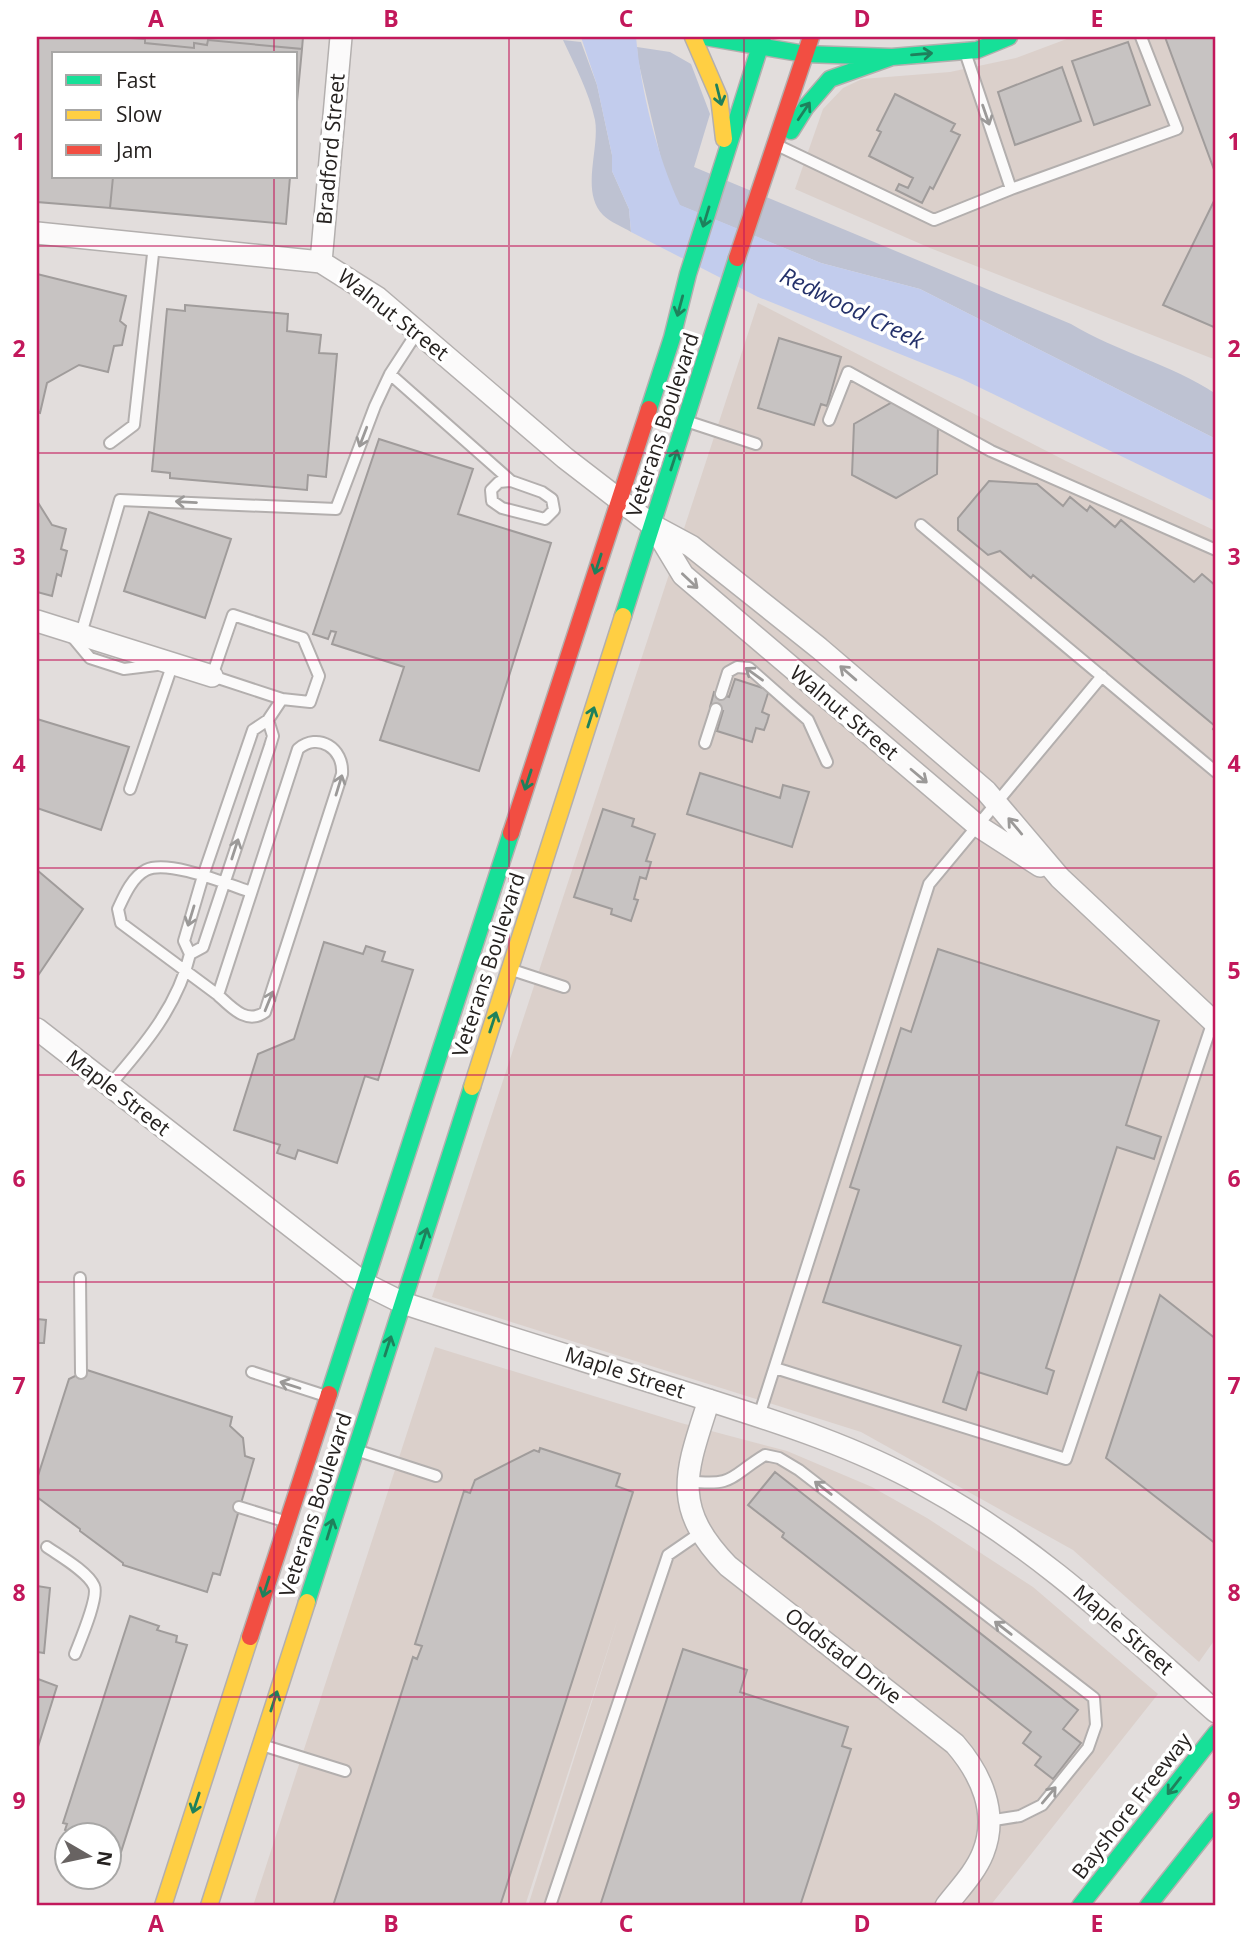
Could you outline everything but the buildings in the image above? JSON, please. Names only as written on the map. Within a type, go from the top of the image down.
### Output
[{"type":"main road","points":[[693,37],[718,87],[723,120],[724,159]]},
{"type":"main road","points":[[705,37],[761,42],[805,54],[892,57],[977,50],[1009,37]]},
{"type":"main road","name":"Veterans Boulevard","points":[[209,1906],[766,168],[811,37]]},
{"type":"main road","name":"Veterans Boulevard","points":[[163,1906],[672,338],[688,274],[761,42]]},
{"type":"main road","points":[[766,168],[806,107],[830,79],[892,57]]},
{"type":"main road","points":[[287,1522],[296,1539]]},
{"type":"main road","points":[[304,1561],[312,1588]]},
{"type":"main road","name":"Bayshore Freeway","points":[[1080,1906],[1216,1733]]},
{"type":"main road","points":[[1148,1906],[1216,1820]]},
{"type":"street","name":"Bradford Street","points":[[321,262],[341,37]]},
{"type":"street","name":"Walnut Street","points":[[37,233],[321,262],[378,298],[565,458],[653,524],[691,546],[819,648],[986,791],[1060,878],[1215,1023]]},
{"type":"street","name":"Walnut Street","points":[[653,524],[683,575],[978,826],[1060,878]]},
{"type":"street","points":[[37,621],[212,676]]},
{"type":"street","name":"Maple Street","points":[[37,1029],[365,1284],[403,1303],[799,1429],[921,1483],[1004,1533],[1087,1597],[1216,1712]]},
{"type":"street","name":"Oddstad Drive","points":[[709,1400],[690,1457],[691,1512],[700,1533],[728,1566],[955,1744],[971,1762],[982,1784],[988,1806],[989,1830],[984,1852],[972,1874],[946,1906]]},
{"type":"lane","points":[[781,147],[934,220],[1177,129],[1141,37]]},
{"type":"lane","points":[[964,51],[1011,189]]},
{"type":"lane","points":[[110,443],[134,425],[154,245]]},
{"type":"lane","points":[[74,631],[120,500],[335,509],[375,406],[390,374],[418,331]]},
{"type":"lane","points":[[829,420],[848,372],[991,451],[1216,550]]},
{"type":"lane","points":[[390,374],[511,481],[542,492],[552,499],[554,510],[545,519],[502,508],[492,501],[491,490],[499,482],[511,481]]},
{"type":"lane","points":[[686,422],[756,443]]},
{"type":"lane","points":[[921,525],[1216,772]]},
{"type":"lane","points":[[233,615],[303,638],[319,676],[310,702],[282,699],[212,676],[233,615]]},
{"type":"lane","points":[[130,789],[173,663]]},
{"type":"lane","points":[[721,694],[729,672],[737,667],[748,668],[808,720],[827,762]]},
{"type":"lane","points":[[759,1416],[929,884],[1102,677]]},
{"type":"lane","points":[[109,1086],[160,1023],[186,972],[190,954],[184,941],[203,876],[253,730],[268,720],[282,699]]},
{"type":"lane","points":[[705,743],[716,709]]},
{"type":"lane","points":[[190,954],[203,947],[273,736],[268,720]]},
{"type":"lane","points":[[218,995],[298,749],[305,743],[323,743],[341,757],[342,774],[265,1012],[257,1018],[248,1017],[232,1008],[121,923],[118,909],[131,886],[146,870],[158,867],[203,876],[251,892]]},
{"type":"lane","points":[[510,970],[564,987]]},
{"type":"lane","points":[[775,1368],[1066,1459],[1215,1023]]},
{"type":"lane","points":[[80,1278],[81,1373]]},
{"type":"lane","points":[[252,1372],[328,1397]]},
{"type":"lane","points":[[355,1449],[436,1476]]},
{"type":"lane","points":[[689,1481],[713,1484],[733,1479],[748,1465],[765,1455],[779,1458],[799,1470],[1094,1698],[1096,1726],[1088,1748],[1042,1805],[1020,1816],[988,1821]]},
{"type":"lane","points":[[239,1507],[287,1522]]},
{"type":"lane","points":[[550,1906],[668,1555],[700,1533]]},
{"type":"lane","points":[[47,1547],[94,1585],[94,1598],[75,1654]]},
{"type":"lane","points":[[260,1744],[345,1771]]},
{"type":"shaded area","points":[[1072,37],[1216,37],[1216,360],[930,248],[795,189],[823,109],[843,88],[862,79],[950,72],[1016,58]]},
{"type":"shaded area","points":[[563,40],[581,42],[597,85],[612,155],[612,171],[629,209],[631,232],[606,218],[596,205],[592,182],[595,120],[585,89]]},
{"type":"shaded area","points":[[637,47],[670,52],[691,64],[710,114],[694,167],[1071,324],[1199,384],[1216,394],[1216,439],[920,289],[821,263],[679,205],[664,172]]},
{"type":"shaded area","points":[[758,303],[1066,461],[1216,531],[1216,1638],[1199,1662],[1073,1550],[861,1432],[432,1297]]},
{"type":"shaded area","points":[[435,1347],[681,1423],[787,1451],[872,1487],[927,1518],[1033,1587],[1158,1694],[990,1906],[528,1906],[619,1615],[525,1906],[253,1906]]},
{"type":"water","name":"Redwood Creek","points":[[581,37],[636,37],[651,123],[680,205],[821,263],[920,289],[1216,439],[1216,502],[962,379],[758,297],[631,232],[629,209],[612,171],[612,155],[597,85]]},
{"type":"traffic: fast","points":[[705,37],[805,54],[892,57],[977,50],[1009,37]]},
{"type":"traffic: fast","points":[[649,409],[672,338],[688,274],[763,37]]},
{"type":"traffic: fast","points":[[791,131],[806,107],[830,79],[892,57]]},
{"type":"traffic: fast","points":[[623,616],[737,258]]},
{"type":"traffic: fast","points":[[329,1394],[511,833]]},
{"type":"traffic: fast","points":[[307,1602],[472,1087]]},
{"type":"traffic: fast","points":[[1080,1906],[1216,1733]]},
{"type":"traffic: fast","points":[[1148,1906],[1216,1820]]},
{"type":"traffic: slow","points":[[693,37],[719,97],[724,139]]},
{"type":"traffic: slow","points":[[472,1087],[623,616]]},
{"type":"traffic: slow","points":[[209,1906],[307,1602]]},
{"type":"traffic: slow","points":[[163,1906],[250,1637]]},
{"type":"traffic: jam","points":[[737,258],[811,37]]},
{"type":"traffic: jam","points":[[511,833],[649,409]]},
{"type":"traffic: jam","points":[[250,1637],[329,1394]]}]
